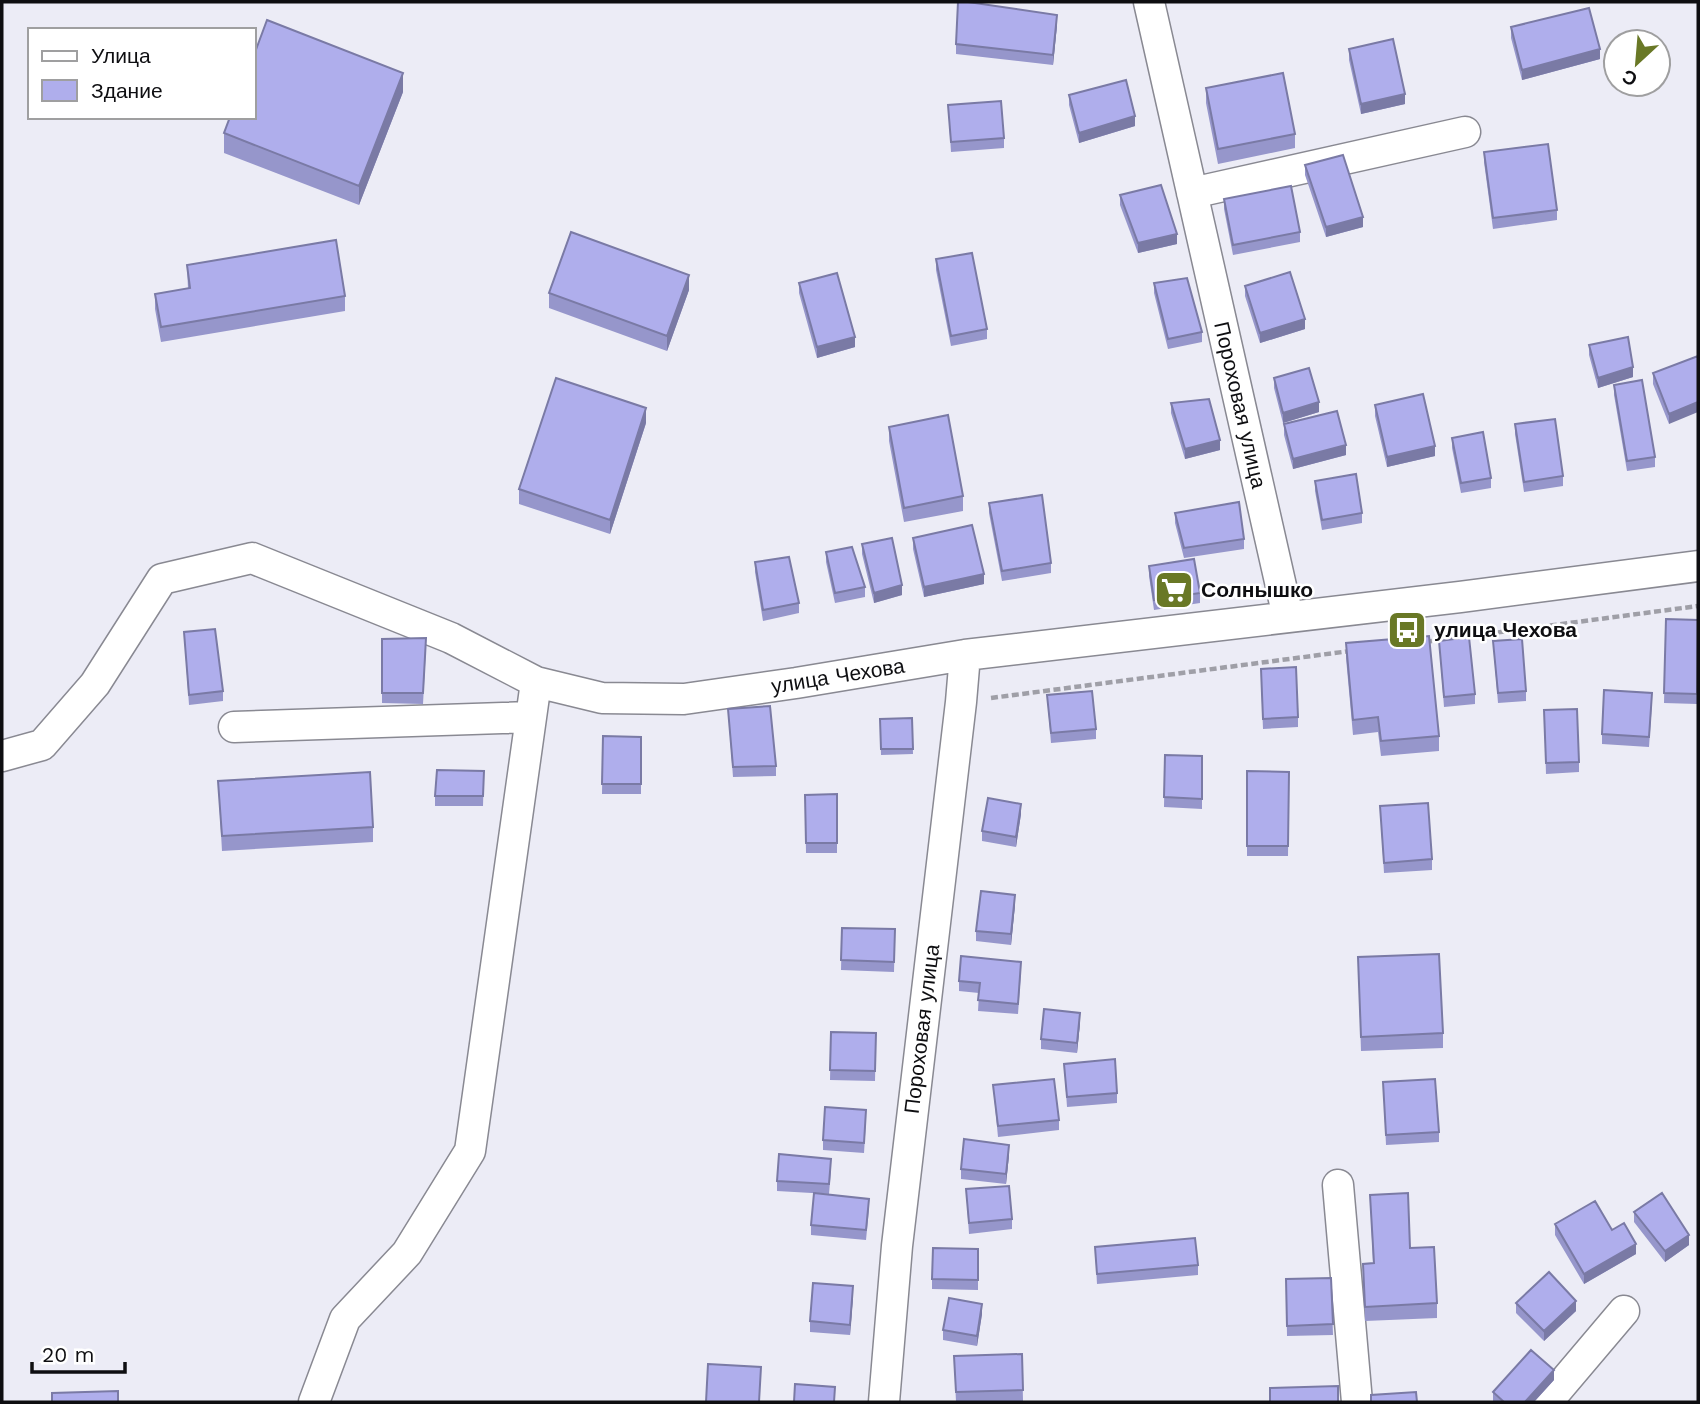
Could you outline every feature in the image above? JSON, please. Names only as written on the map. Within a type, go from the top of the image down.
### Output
[{"type":"street","name":"Пороховая улица","points":[[1149,2],[1287,617]]},
{"type":"street","points":[[1192,193],[1465,132]]},
{"type":"street","name":"улица Чехова","points":[[2,756],[42,745],[95,684],[162,579],[252,558],[452,638],[536,682],[602,698],[684,699],[965,655],[1698,566]]},
{"type":"street","name":"Пороховая улица","points":[[884,1402],[897,1246],[965,655]]},
{"type":"street","points":[[314,1402],[345,1319],[407,1253],[470,1151],[536,682]]},
{"type":"street","points":[[234,727],[531,717]]},
{"type":"street","points":[[1338,1185],[1357,1402]]},
{"type":"street","points":[[1547,1402],[1624,1311]]},
{"type":"path","points":[[1425,642],[1698,606]]},
{"type":"path","points":[[961,702],[1357,650]]},
{"type":"building","points":[[958,2],[1057,15],[1053,55],[956,44]]},
{"type":"building","points":[[1589,8],[1600,49],[1522,70],[1511,27]]},
{"type":"building","points":[[267,20],[403,73],[359,186],[224,133],[229,119],[256,119],[256,50]]},
{"type":"building","points":[[1393,39],[1405,94],[1361,104],[1349,49]]},
{"type":"building","points":[[1283,73],[1295,134],[1218,149],[1206,88]]},
{"type":"building","points":[[1126,80],[1135,116],[1079,133],[1069,95]]},
{"type":"building","points":[[1001,101],[1004,138],[951,142],[948,105]]},
{"type":"building","points":[[1548,144],[1557,210],[1493,218],[1484,152]]},
{"type":"building","points":[[1343,155],[1363,217],[1326,227],[1305,165]]},
{"type":"building","points":[[1161,185],[1177,234],[1138,243],[1120,195]]},
{"type":"building","points":[[1291,186],[1300,232],[1233,245],[1224,199]]},
{"type":"building","points":[[571,232],[689,275],[667,336],[549,293]]},
{"type":"building","points":[[336,240],[345,296],[161,327],[155,294],[190,288],[187,265]]},
{"type":"building","points":[[972,253],[987,329],[951,336],[936,259]]},
{"type":"building","points":[[1290,272],[1305,319],[1260,333],[1245,286]]},
{"type":"building","points":[[837,273],[855,337],[817,347],[799,283]]},
{"type":"building","points":[[1187,278],[1202,332],[1168,339],[1154,283]]},
{"type":"building","points":[[1628,337],[1633,367],[1598,378],[1589,345]]},
{"type":"building","points":[[1698,356],[1698,402],[1669,414],[1653,373]]},
{"type":"building","points":[[1309,368],[1319,402],[1283,413],[1274,378]]},
{"type":"building","points":[[556,378],[646,408],[610,520],[519,489]]},
{"type":"building","points":[[1642,380],[1655,457],[1627,461],[1614,385]]},
{"type":"building","points":[[1423,394],[1435,446],[1387,457],[1375,405]]},
{"type":"building","points":[[1209,399],[1220,440],[1185,449],[1171,403]]},
{"type":"building","points":[[1337,411],[1346,445],[1293,459],[1284,424]]},
{"type":"building","points":[[948,415],[963,496],[904,508],[889,427]]},
{"type":"building","points":[[1555,419],[1563,476],[1524,482],[1515,424]]},
{"type":"building","points":[[1483,432],[1491,478],[1461,483],[1452,438]]},
{"type":"building","points":[[1356,474],[1362,513],[1322,520],[1315,481]]},
{"type":"building","points":[[1042,495],[1051,563],[1002,571],[989,503]]},
{"type":"building","points":[[1239,502],[1244,539],[1184,548],[1175,513]]},
{"type":"building","points":[[972,525],[984,574],[924,587],[913,538]]},
{"type":"building","points":[[892,538],[902,585],[874,593],[862,544]]},
{"type":"building","points":[[852,547],[865,587],[835,593],[826,552]]},
{"type":"building","points":[[789,557],[799,603],[763,610],[755,562]]},
{"type":"building","name":"Солнышко","points":[[1194,559],[1200,593],[1154,600],[1149,566]]},
{"type":"building","points":[[1666,619],[1698,620],[1697,694],[1664,693]]},
{"type":"building","points":[[215,629],[223,691],[189,695],[184,632]]},
{"type":"building","points":[[1429,636],[1439,736],[1381,741],[1378,717],[1353,720],[1346,643]]},
{"type":"building","points":[[1469,637],[1475,694],[1444,697],[1439,641]]},
{"type":"building","points":[[426,638],[423,693],[382,693],[382,639]]},
{"type":"building","points":[[1522,639],[1526,691],[1498,693],[1493,641]]},
{"type":"building","points":[[1296,667],[1298,717],[1263,719],[1261,669]]},
{"type":"building","points":[[1604,690],[1652,693],[1649,737],[1602,734]]},
{"type":"building","points":[[1092,691],[1096,729],[1051,733],[1047,695]]},
{"type":"building","points":[[770,706],[776,766],[733,767],[728,709]]},
{"type":"building","points":[[1577,709],[1579,762],[1546,763],[1544,710]]},
{"type":"building","points":[[912,718],[913,749],[881,749],[880,719]]},
{"type":"building","points":[[603,736],[641,737],[641,784],[602,784]]},
{"type":"building","points":[[1165,755],[1202,756],[1202,799],[1164,797]]},
{"type":"building","points":[[437,770],[484,771],[483,796],[435,796]]},
{"type":"building","points":[[1247,771],[1289,772],[1288,846],[1247,846]]},
{"type":"building","points":[[370,772],[373,827],[222,836],[218,781]]},
{"type":"building","points":[[837,794],[837,843],[806,843],[805,795]]},
{"type":"building","points":[[988,798],[1021,804],[1016,837],[982,831]]},
{"type":"building","points":[[1428,803],[1432,859],[1384,863],[1380,806]]},
{"type":"building","points":[[981,891],[1015,895],[1011,934],[976,931]]},
{"type":"building","points":[[842,928],[895,929],[894,962],[841,960]]},
{"type":"building","points":[[1439,954],[1443,1033],[1361,1037],[1358,957]]},
{"type":"building","points":[[961,956],[1021,962],[1018,1004],[978,1000],[980,983],[959,981]]},
{"type":"building","points":[[1044,1009],[1080,1013],[1077,1043],[1041,1039]]},
{"type":"building","points":[[831,1032],[876,1033],[875,1071],[830,1070]]},
{"type":"building","points":[[1115,1059],[1117,1093],[1067,1097],[1064,1064]]},
{"type":"building","points":[[1054,1079],[1059,1120],[998,1126],[993,1085]]},
{"type":"building","points":[[1435,1079],[1439,1132],[1386,1135],[1383,1082]]},
{"type":"building","points":[[825,1107],[866,1110],[864,1143],[823,1140]]},
{"type":"building","points":[[964,1139],[1009,1145],[1006,1174],[961,1169]]},
{"type":"building","points":[[779,1154],[831,1159],[829,1184],[777,1181]]},
{"type":"building","points":[[1009,1186],[1012,1219],[969,1223],[966,1189]]},
{"type":"building","points":[[814,1193],[869,1199],[866,1230],[811,1225]]},
{"type":"building","points":[[1408,1193],[1410,1248],[1434,1247],[1437,1303],[1365,1307],[1363,1264],[1374,1263],[1370,1195]]},
{"type":"building","points":[[1662,1193],[1689,1235],[1665,1251],[1634,1212]]},
{"type":"building","points":[[1595,1201],[1612,1230],[1624,1223],[1636,1244],[1584,1274],[1555,1224]]},
{"type":"building","points":[[1195,1238],[1198,1265],[1097,1274],[1095,1247]]},
{"type":"building","points":[[933,1248],[978,1249],[978,1280],[932,1279]]},
{"type":"building","points":[[1549,1272],[1576,1301],[1544,1331],[1516,1303]]},
{"type":"building","points":[[1331,1278],[1333,1324],[1287,1326],[1286,1279]]},
{"type":"building","points":[[813,1283],[853,1286],[850,1325],[810,1321]]},
{"type":"building","points":[[949,1298],[982,1304],[977,1336],[943,1330]]},
{"type":"building","points":[[1531,1350],[1554,1370],[1525,1402],[1504,1402],[1493,1392]]},
{"type":"building","points":[[1022,1354],[1023,1390],[956,1392],[954,1356]]},
{"type":"building","points":[[708,1364],[761,1367],[759,1402],[706,1402]]},
{"type":"building","points":[[795,1384],[835,1387],[834,1402],[794,1402]]},
{"type":"building","points":[[1338,1386],[1338,1402],[1270,1402],[1270,1388]]},
{"type":"building","points":[[118,1391],[118,1402],[52,1402],[52,1393]]},
{"type":"building","points":[[1416,1392],[1417,1402],[1371,1402],[1371,1395]]},
{"type":"place","name":"Солнышко","points":[[1174,590]]},
{"type":"place","name":"улица Чехова","points":[[1407,630]]}]
